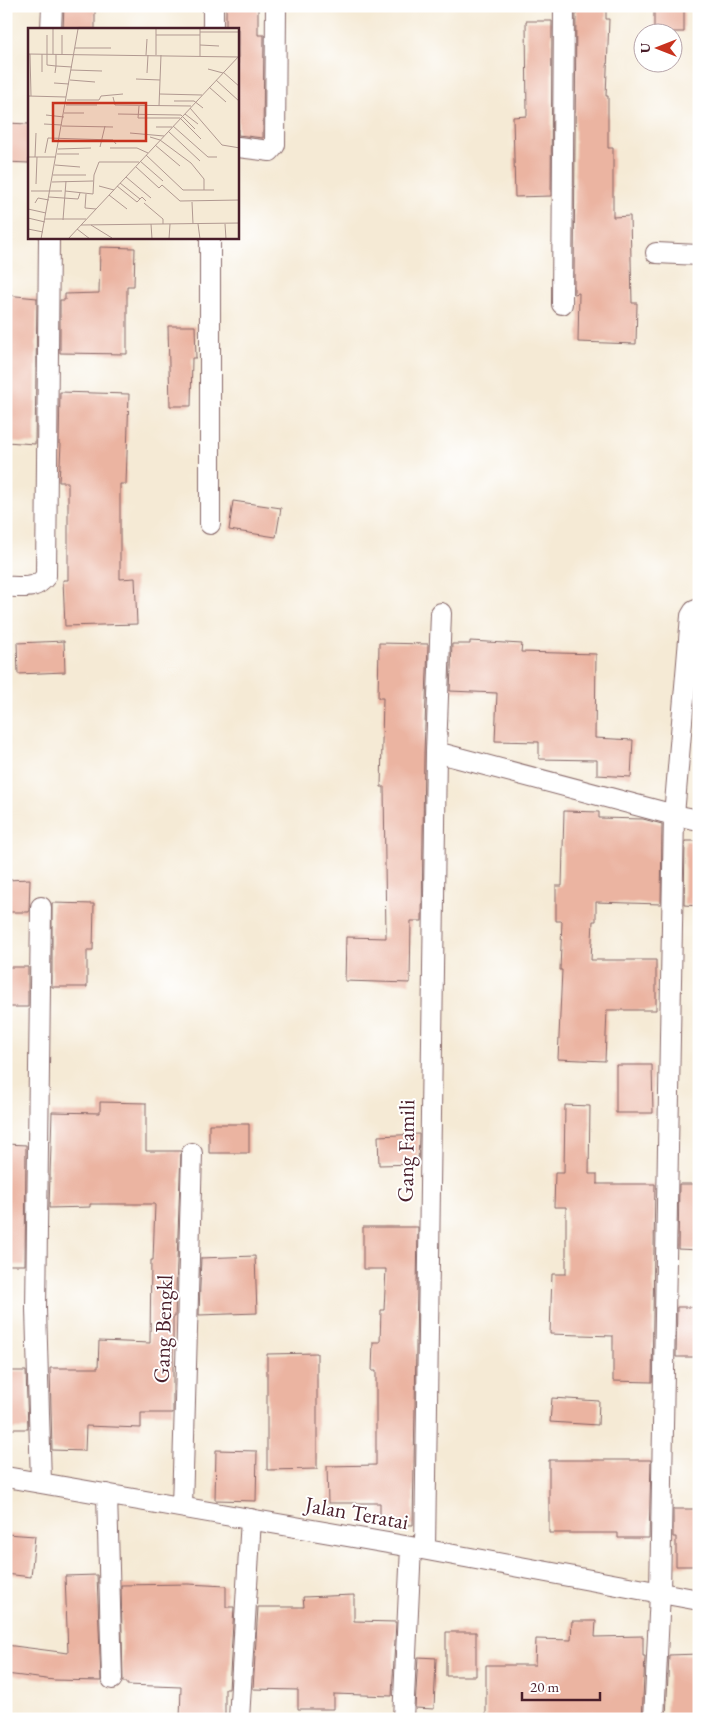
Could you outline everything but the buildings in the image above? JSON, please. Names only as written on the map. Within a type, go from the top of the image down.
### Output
[{"type":"street","points":[[51,28],[52,6]]},
{"type":"street","points":[[213,6],[213,28]]},
{"type":"street","points":[[239,148],[270,151],[275,145],[276,6]]},
{"type":"street","points":[[562,304],[564,6]]},
{"type":"street","points":[[6,586],[34,586],[38,585],[46,576],[49,239]]},
{"type":"street","points":[[210,239],[210,524]]},
{"type":"street","points":[[656,253],[699,255]]},
{"type":"street","points":[[654,1719],[660,1593],[674,815],[690,616],[699,609]]},
{"type":"street","name":"Gang Famili","points":[[403,1719],[418,1548],[436,752],[441,613]]},
{"type":"street","points":[[436,752],[699,820]]},
{"type":"street","points":[[41,907],[36,1309],[41,1483]]},
{"type":"street","name":"Gang Bengkl","points":[[182,1507],[192,1153]]},
{"type":"street","name":"Jalan Teratai","points":[[6,1477],[418,1548],[699,1600]]},
{"type":"street","points":[[107,1494],[112,1679]]},
{"type":"street","points":[[239,1719],[251,1519]]}]
